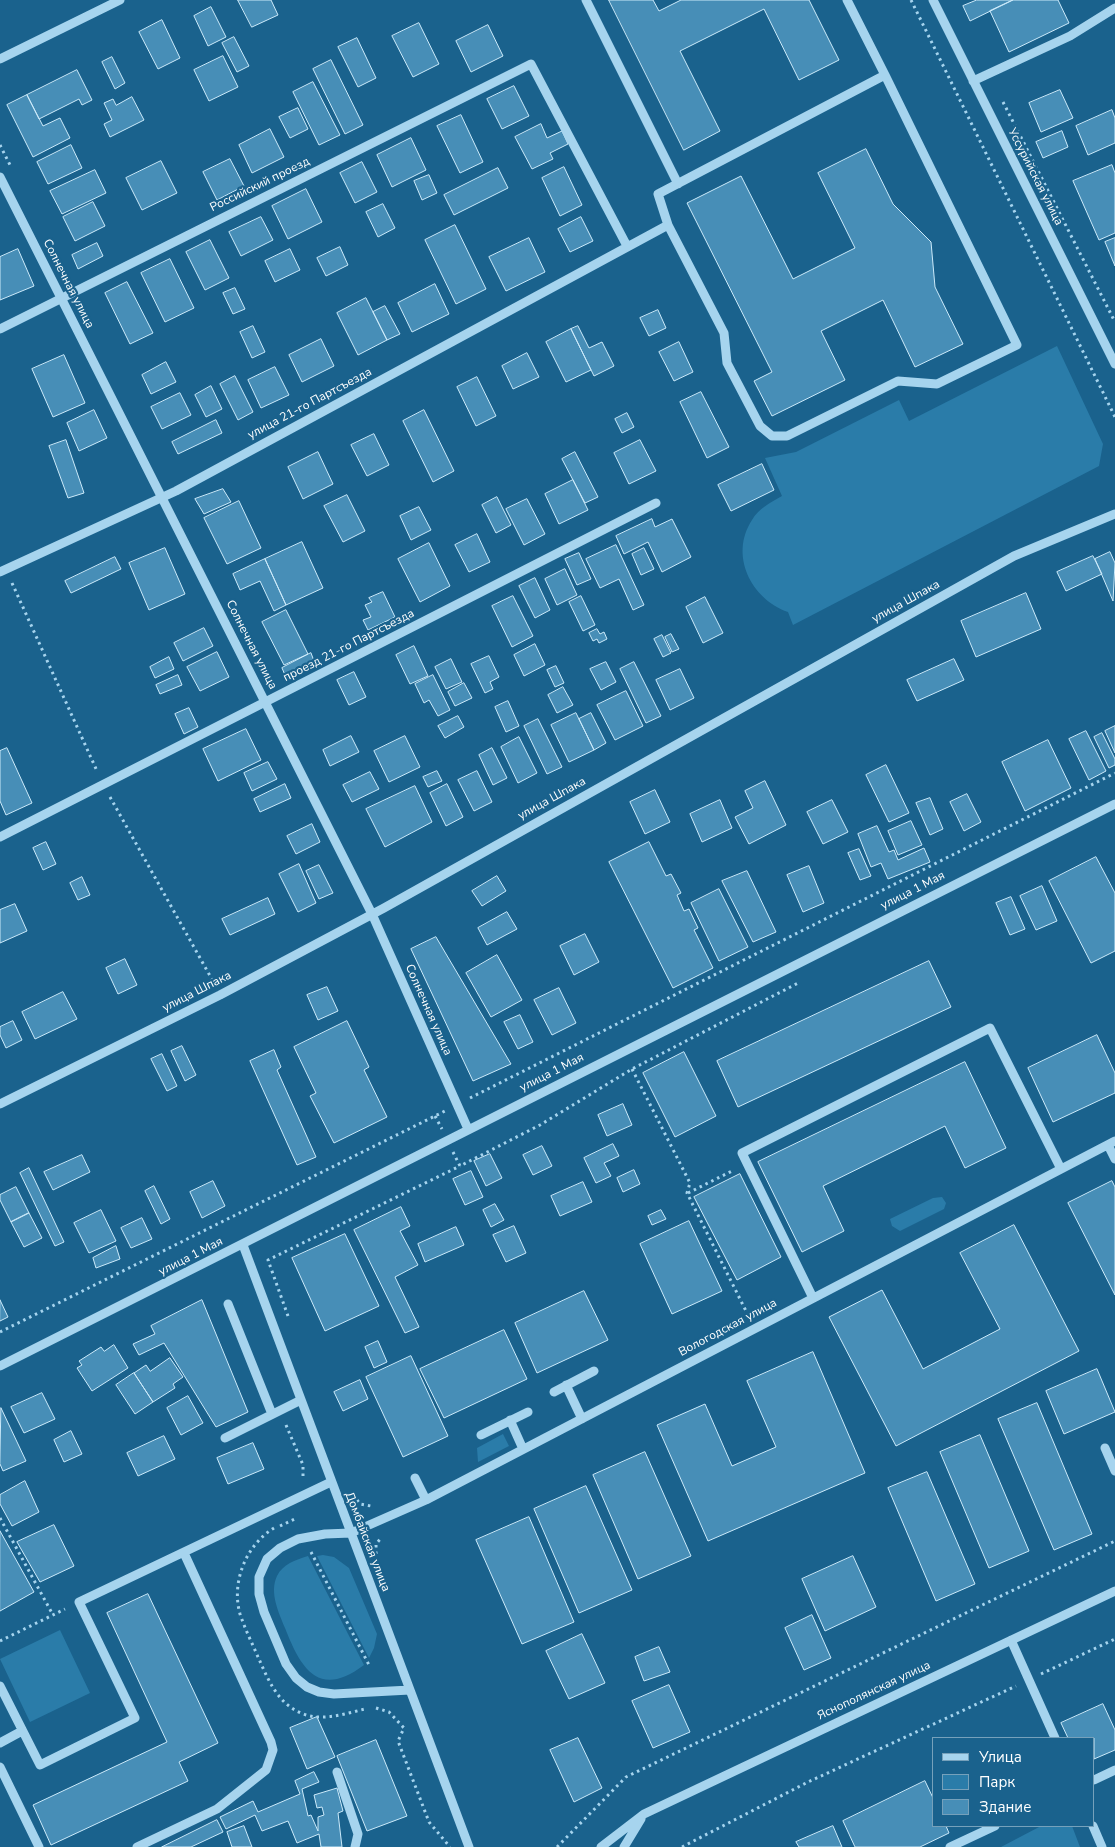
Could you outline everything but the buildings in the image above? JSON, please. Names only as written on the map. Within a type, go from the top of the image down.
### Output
[{"type":"street","points":[[0,59],[120,0]]},
{"type":"street","points":[[586,0],[678,184]]},
{"type":"street","points":[[847,0],[885,75],[1017,345],[937,384],[898,381],[787,436],[772,436],[760,426],[727,363],[724,332],[668,226],[658,194],[885,75]]},
{"type":"street","name":"Уссурийская улица","points":[[933,0],[1115,364]]},
{"type":"street","points":[[973,81],[1070,36],[1115,8]]},
{"type":"street","name":"Российский проезд","points":[[0,329],[531,64],[627,246]]},
{"type":"street","name":"Солнечная улица","points":[[0,177],[267,702],[372,914],[468,1129]]},
{"type":"street","name":"улица 21-го Партсъезда","points":[[0,572],[162,497],[627,246],[668,226]]},
{"type":"street","name":"проезд 21-го Партсъезда","points":[[0,837],[656,503]]},
{"type":"street","name":"улица Шпака","points":[[0,1104],[220,995],[372,914],[1014,556],[1115,514]]},
{"type":"street","name":"улица 1 Мая","points":[[0,1366],[1115,804]]},
{"type":"street","points":[[813,1298],[742,1152],[990,1028],[1061,1169]]},
{"type":"street","points":[[1111,1143],[1115,1160]]},
{"type":"street","name":"Вологодская улица","points":[[351,1533],[426,1500],[1111,1143]]},
{"type":"street","name":"Домбайская улица","points":[[243,1245],[469,1847]]},
{"type":"street","points":[[228,1304],[276,1412]]},
{"type":"street","points":[[554,1392],[594,1371]]},
{"type":"street","points":[[566,1385],[582,1418]]},
{"type":"street","points":[[225,1438],[300,1400]]},
{"type":"street","points":[[481,1435],[528,1412]]},
{"type":"street","points":[[510,1420],[523,1449]]},
{"type":"street","points":[[1105,1448],[1115,1471]]},
{"type":"street","points":[[415,1478],[426,1500]]},
{"type":"street","points":[[0,1686],[40,1765],[136,1718],[80,1602],[331,1482]]},
{"type":"street","points":[[351,1533],[325,1534],[298,1540],[280,1548],[266,1559],[259,1577],[259,1594],[264,1612],[286,1664],[296,1678],[307,1687],[319,1692],[334,1694],[410,1690]]},
{"type":"street","points":[[136,1847],[217,1809],[266,1770],[272,1750],[271,1742],[184,1552]]},
{"type":"street","name":"Яснополянская улица","points":[[601,1847],[644,1814],[1115,1591]]},
{"type":"street","points":[[1011,1640],[1055,1737]]},
{"type":"street","points":[[0,1743],[22,1731]]},
{"type":"street","points":[[0,1767],[40,1847]]},
{"type":"street","points":[[1095,1780],[1115,1770]]},
{"type":"street","points":[[337,1772],[358,1834],[355,1847]]},
{"type":"street","points":[[624,1847],[644,1814]]},
{"type":"street","points":[[950,1847],[993,1827]]},
{"type":"street","points":[[1093,1827],[1102,1847]]},
{"type":"path","points":[[911,0],[1115,417]]},
{"type":"path","points":[[1002,100],[1115,322]]},
{"type":"path","points":[[0,1332],[470,1099],[1115,773]]},
{"type":"path","points":[[268,1260],[540,1125],[632,1069],[808,978]]},
{"type":"path","points":[[632,1069],[690,1183],[687,1193],[755,1328]]},
{"type":"path","points":[[466,1090],[470,1099]]},
{"type":"path","points":[[436,1116],[460,1166]]},
{"type":"path","points":[[687,1193],[747,1164]]},
{"type":"path","points":[[276,1412],[303,1465],[303,1479],[299,1485]]},
{"type":"path","points":[[295,1511],[300,1523]]},
{"type":"path","points":[[0,1518],[53,1615]]},
{"type":"path","points":[[557,1847],[626,1777],[1115,1541]]},
{"type":"path","points":[[311,1552],[369,1665]]},
{"type":"path","points":[[0,1641],[80,1602]]},
{"type":"path","points":[[1040,1675],[1115,1639]]},
{"type":"path","points":[[682,1847],[808,1782],[1019,1685]]},
{"type":"green space","points":[[1057,346],[1103,444],[1099,466],[793,625],[788,612],[775,606],[754,586],[744,561],[745,533],[758,512],[782,496],[765,458],[796,452],[899,400],[909,421]]},
{"type":"green space","points":[[942,1197],[946,1203],[944,1209],[900,1231],[892,1226],[890,1219],[933,1198]]},
{"type":"green space","points":[[503,1434],[509,1446],[478,1462],[477,1448]]},
{"type":"green space","points":[[308,1556],[364,1665],[348,1675],[335,1679],[323,1679],[314,1675],[305,1667],[291,1643],[274,1596],[275,1582],[283,1568]]},
{"type":"green space","points":[[317,1556],[334,1557],[349,1568],[377,1634],[374,1648],[369,1658]]},
{"type":"green space","points":[[60,1630],[90,1693],[30,1722],[0,1659]]},
{"type":"green space","points":[[1039,1827],[1072,1827],[1080,1847],[1001,1847]]}]
